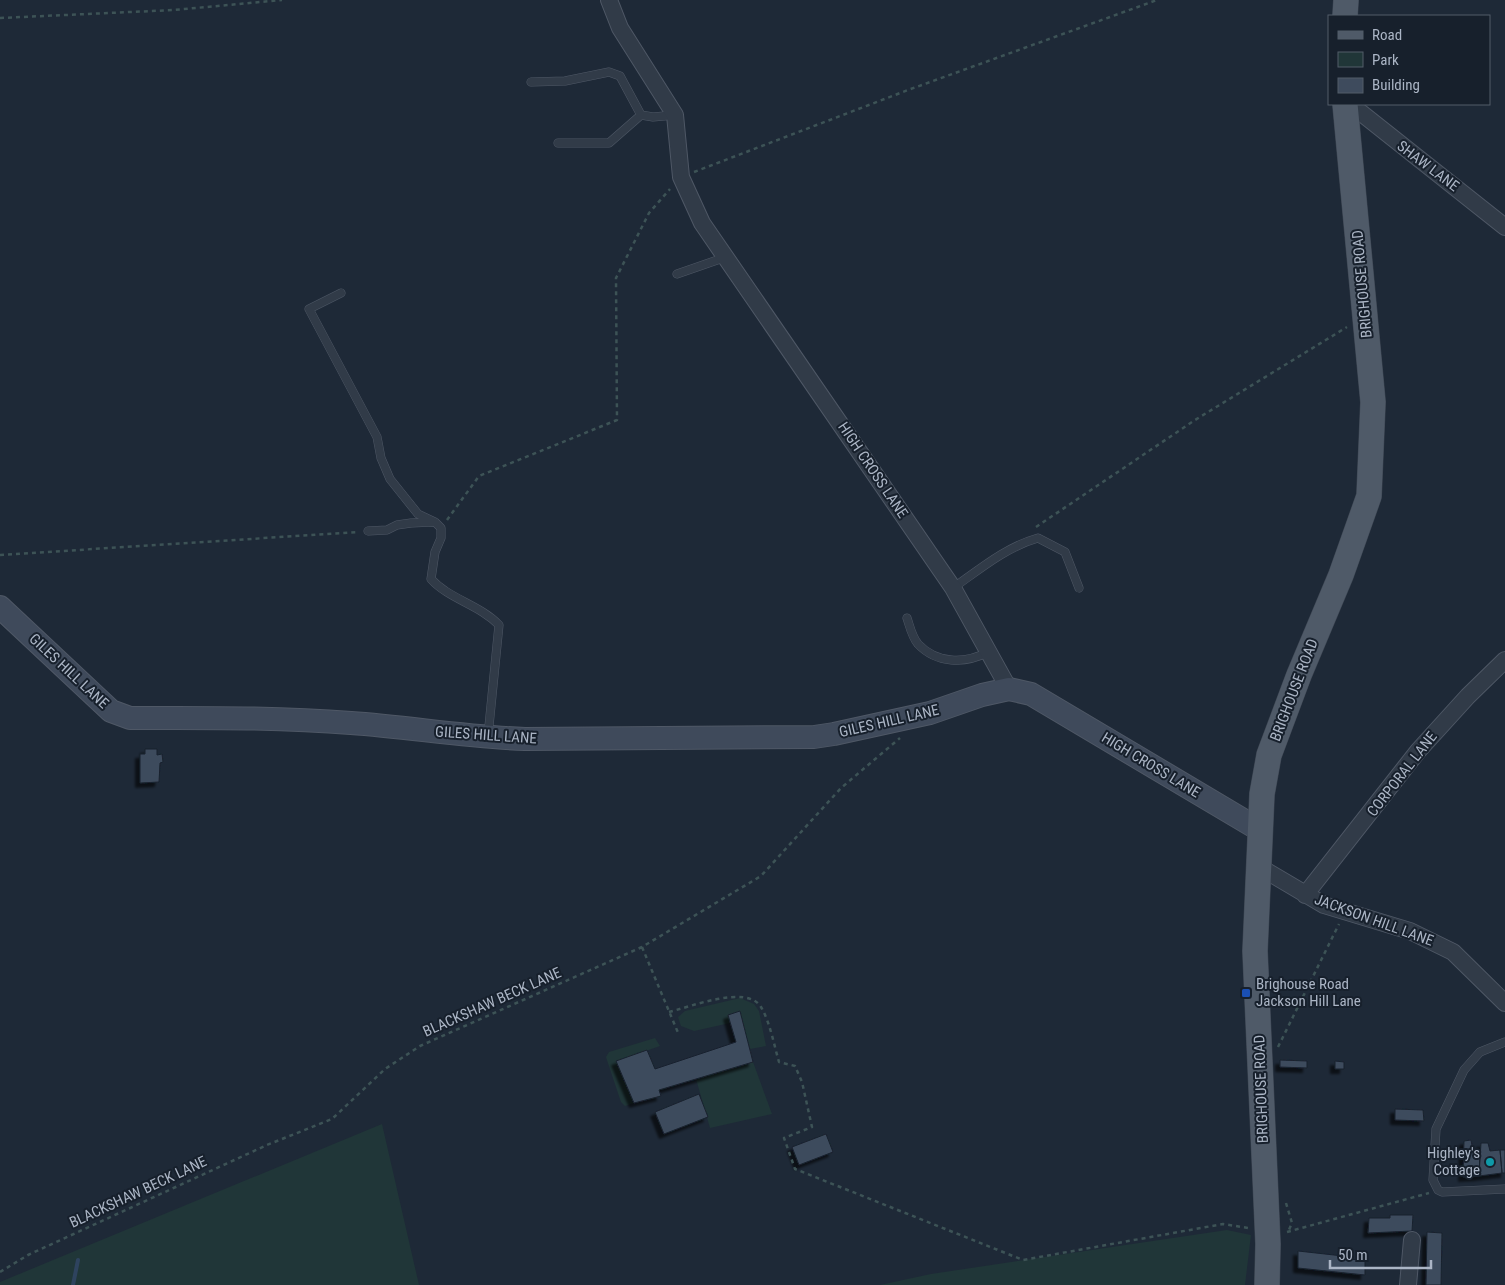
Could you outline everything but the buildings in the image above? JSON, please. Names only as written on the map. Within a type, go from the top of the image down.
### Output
[{"type":"main road","points":[[1345,15],[1346,0]]},
{"type":"main road","name":"BRIGHOUSE ROAD","points":[[1269,1285],[1274,1231],[1255,951],[1262,794],[1269,756],[1299,675],[1341,575],[1369,496],[1373,402],[1345,105]]},
{"type":"street","name":"HIGH CROSS LANE","points":[[609,0],[620,28],[675,115],[681,177],[702,223],[953,588],[1009,689],[1032,694],[1260,830]]},
{"type":"street","name":"SHAW LANE","points":[[1351,105],[1505,227]]},
{"type":"street","name":"GILES HILL LANE","points":[[0,607],[111,711],[130,718],[280,718],[352,723],[488,738],[754,739],[821,736],[930,713],[982,694],[1009,689]]},
{"type":"street","name":"CORPORAL LANE","points":[[1305,894],[1418,751],[1468,696],[1505,660]]},
{"type":"street","name":"JACKSON HILL LANE","points":[[1258,866],[1324,905],[1410,931],[1453,952],[1505,1003]]},
{"type":"street","points":[[1408,1285],[1412,1240]]},
{"type":"lane","points":[[530,82],[565,81],[609,72],[620,76],[623,80],[641,115]]},
{"type":"lane","points":[[558,143],[608,143],[641,115],[653,117],[675,115]]},
{"type":"lane","points":[[677,274],[726,257]]},
{"type":"lane","points":[[341,293],[310,309],[377,437],[381,458],[390,479],[418,514],[438,525],[441,538],[435,552],[431,579],[438,587],[491,616],[500,625],[488,738]]},
{"type":"lane","points":[[368,531],[387,530],[397,525],[412,523],[438,525]]},
{"type":"lane","points":[[953,588],[1007,551],[1024,542],[1038,538],[1065,552],[1079,588]]},
{"type":"lane","points":[[908,618],[918,644],[938,656],[956,661],[966,661],[988,652]]},
{"type":"lane","points":[[1505,1042],[1480,1052],[1464,1070],[1436,1129],[1433,1180],[1438,1190],[1442,1192],[1505,1189]]},
{"type":"path","points":[[0,18],[174,10],[282,0]]},
{"type":"path","points":[[438,525],[479,476],[617,420],[616,278],[649,213],[681,177],[908,90],[1157,0]]},
{"type":"path","points":[[1030,531],[1194,420],[1365,316]]},
{"type":"path","points":[[0,555],[368,531]]},
{"type":"path","name":"BLACKSHAW BECK LANE","points":[[0,1272],[54,1243],[267,1146],[332,1119],[385,1069],[420,1046],[642,947],[761,876],[841,788],[900,738]]},
{"type":"path","points":[[1278,1048],[1346,911]]},
{"type":"path","points":[[642,947],[679,1035]]},
{"type":"path","points":[[669,1012],[726,998],[740,996],[751,998],[760,1006],[779,1062],[795,1066],[802,1082],[812,1127],[784,1138],[795,1169],[1023,1260],[1223,1224],[1274,1231],[1423,1193],[1442,1192]]},
{"type":"path","points":[[1274,1231],[1292,1223],[1284,1198]]},
{"type":"green space","points":[[740,998],[754,1004],[759,1011],[766,1046],[750,1049],[740,1012],[728,1015],[730,1023],[694,1031],[681,1026],[678,1017],[685,1011]]},
{"type":"green space","points":[[655,1038],[660,1046],[617,1061],[634,1103],[625,1106],[621,1102],[606,1057],[609,1052]]},
{"type":"green space","points":[[753,1062],[772,1114],[710,1128],[696,1079]]},
{"type":"green space","points":[[382,1124],[419,1285],[0,1285],[0,1282]]},
{"type":"green space","points":[[1227,1230],[1251,1235],[1245,1285],[880,1285],[931,1274]]},
{"type":"waterway","points":[[73,1285],[78,1260]]},
{"type":"place","name":"Brighouse Road Jackson Hill Lane","points":[[1246,993]]},
{"type":"place","name":"Highley's Cottage","points":[[1490,1162]]}]
